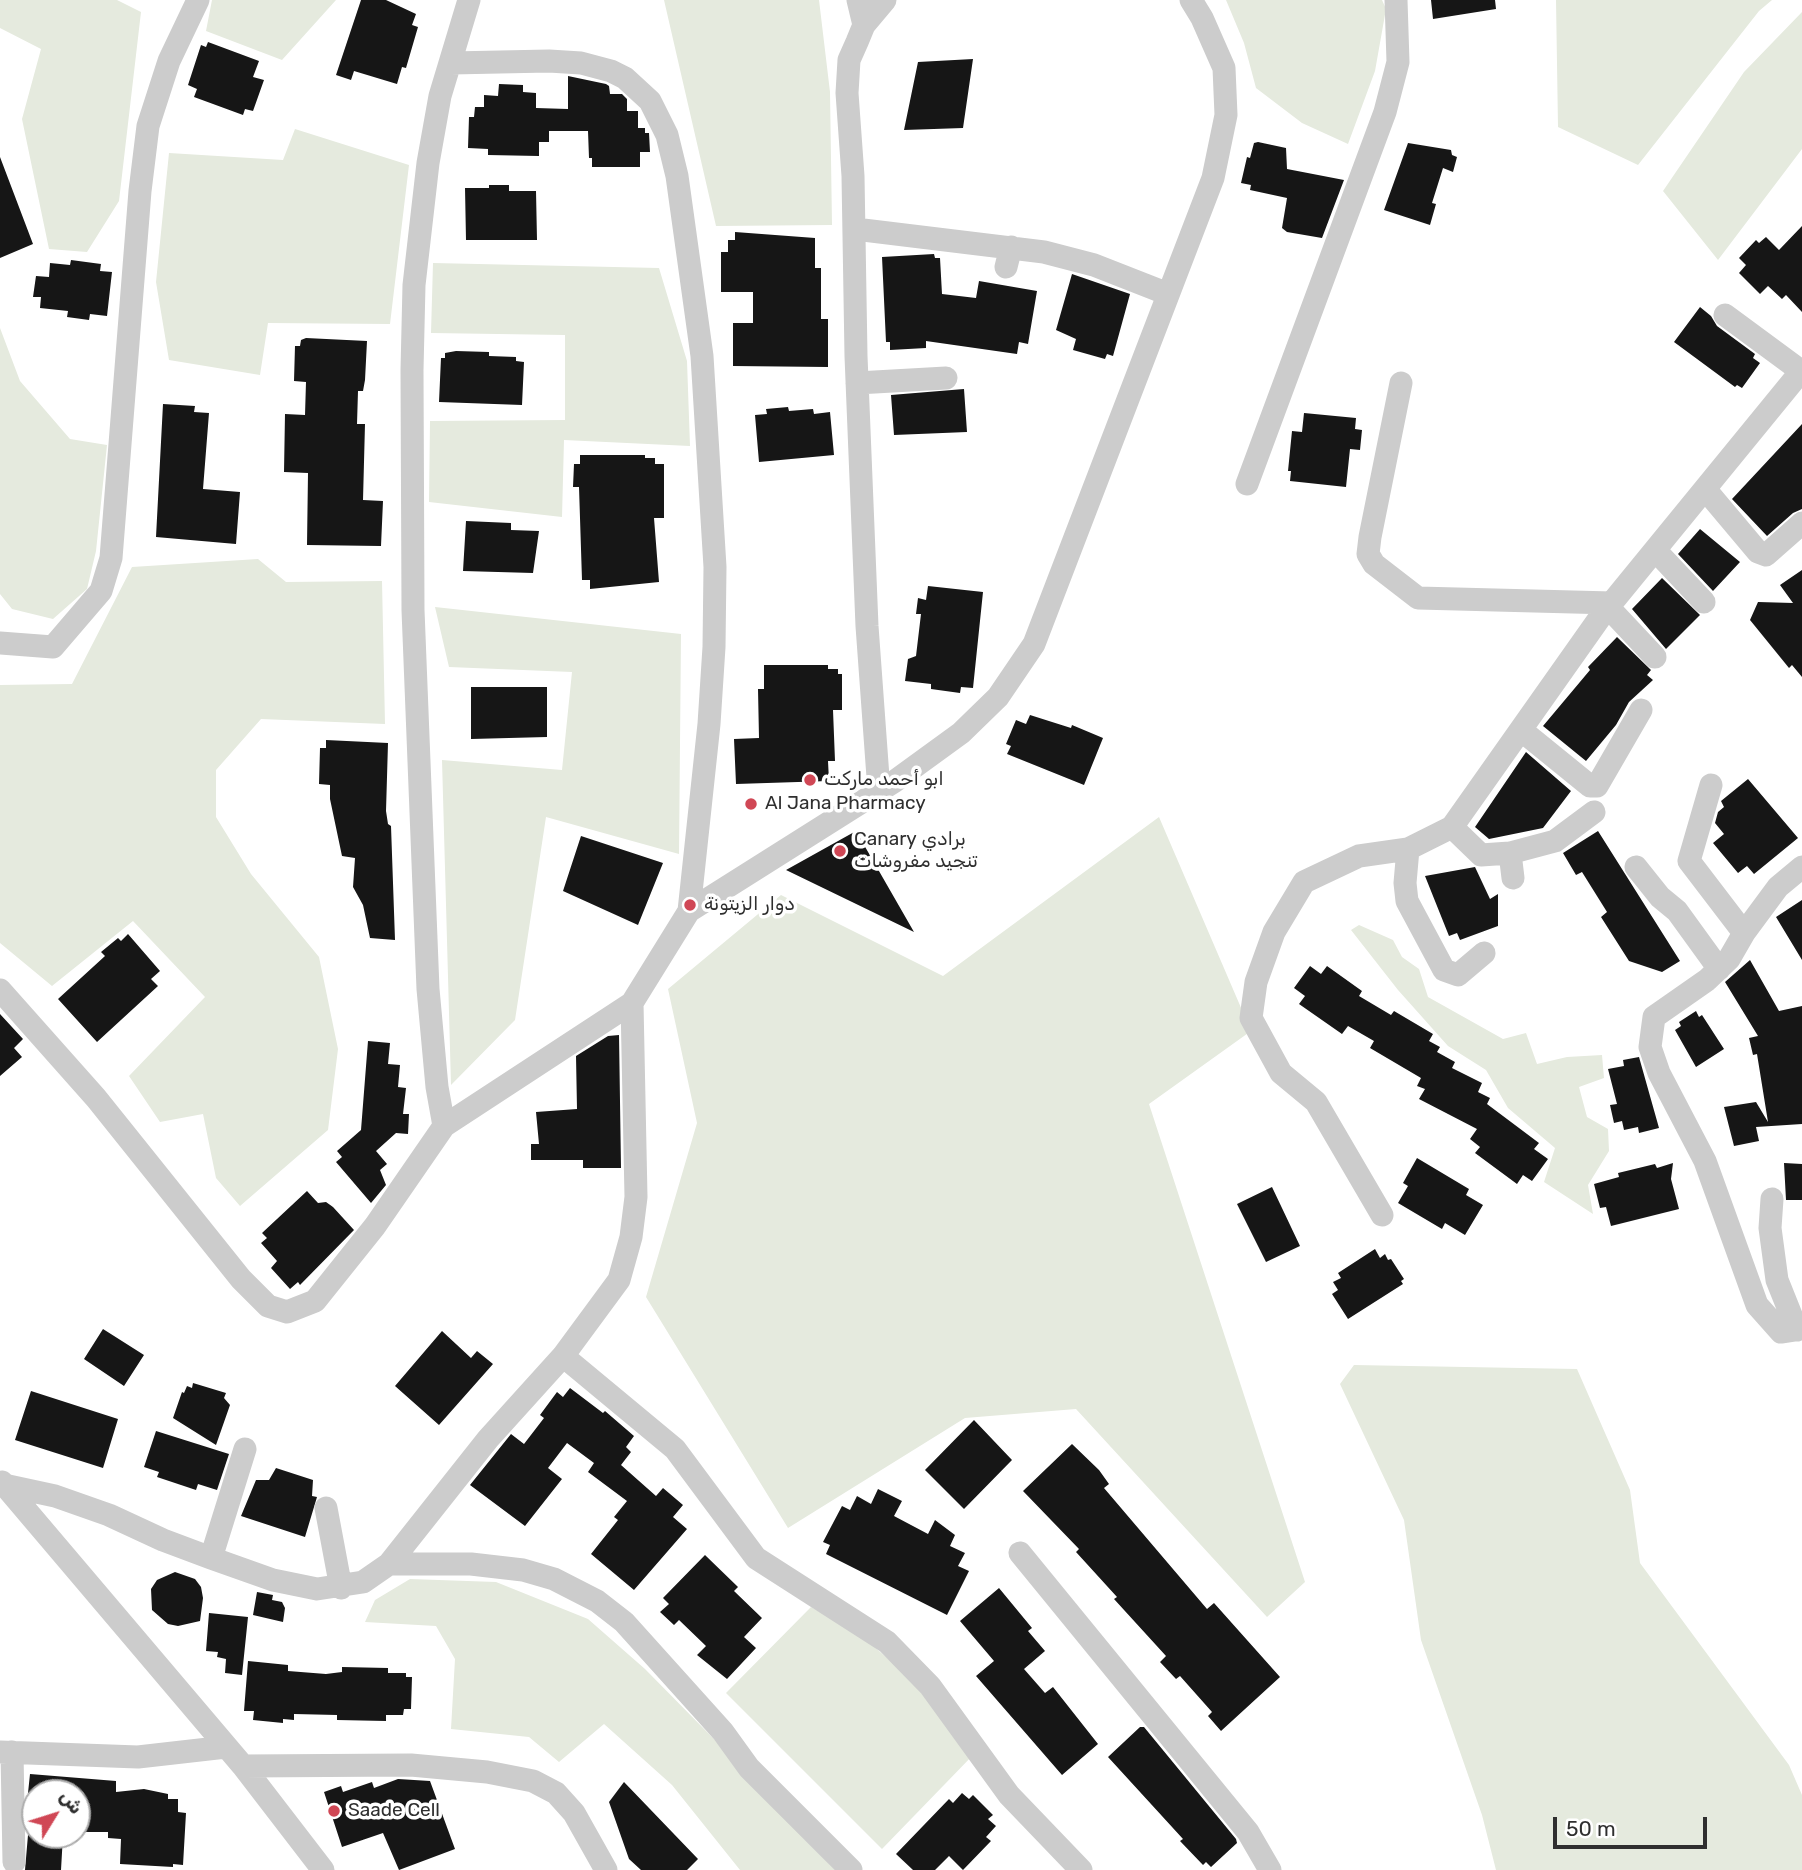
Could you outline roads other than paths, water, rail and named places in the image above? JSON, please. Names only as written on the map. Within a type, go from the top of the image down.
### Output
[{"type":"street","points":[[3,639],[53,647],[101,592],[111,558],[140,191],[148,127],[169,61],[198,0]]},
{"type":"street","points":[[444,1126],[437,1087],[428,989],[413,610],[412,370],[414,285],[421,212],[440,96],[469,0]]},
{"type":"street","points":[[858,0],[864,25]]},
{"type":"street","points":[[879,791],[867,626],[855,229],[847,93],[849,61],[864,25],[885,0]]},
{"type":"street","points":[[689,911],[879,791],[971,724],[998,697],[1034,644],[1054,598],[1105,453],[1213,178],[1226,115],[1224,68],[1191,0]]},
{"type":"street","points":[[1247,484],[1385,112],[1398,62],[1396,0]]},
{"type":"street","points":[[0,990],[96,1098],[241,1279],[268,1306],[287,1312],[315,1301],[375,1226],[444,1126],[632,1003],[689,911],[708,736],[714,647],[715,567],[702,356],[677,176],[667,135],[650,101],[625,78],[611,71],[581,63],[549,61],[451,63]]},
{"type":"street","points":[[855,229],[1009,257],[1094,265],[1168,293]]},
{"type":"street","points":[[1382,1215],[1316,1102],[1281,1073],[1251,1018],[1256,982],[1274,932],[1304,882],[1359,856],[1408,849],[1452,827],[1610,605],[1801,370],[1725,315]]},
{"type":"street","points":[[858,383],[946,378]]},
{"type":"street","points":[[1401,383],[1370,537],[1368,554],[1374,564],[1418,598],[1610,605],[1655,657]]},
{"type":"street","points":[[1701,494],[1758,552],[1766,555],[1802,523]]},
{"type":"street","points":[[1701,494],[1748,562]]},
{"type":"street","points":[[1655,550],[1704,602]]},
{"type":"street","points":[[1521,730],[1590,786],[1597,786],[1642,710]]},
{"type":"street","points":[[1711,785],[1689,861],[1744,933]]},
{"type":"street","points":[[1452,827],[1481,855],[1510,853],[1555,841],[1594,812]]},
{"type":"street","points":[[1408,849],[1405,883],[1408,901],[1444,970],[1458,975],[1484,953]]},
{"type":"street","points":[[1510,853],[1513,878]]},
{"type":"street","points":[[1636,867],[1660,897],[1678,911],[1719,969]]},
{"type":"street","points":[[1772,1199],[1770,1228],[1777,1280],[1799,1330],[1781,1332],[1757,1306],[1705,1161],[1659,1073],[1650,1047],[1654,1017],[1729,959],[1744,933],[1778,887],[1802,867]]},
{"type":"street","points":[[2,1482],[55,1496],[109,1515],[163,1540],[273,1580],[317,1589],[341,1588],[363,1582],[389,1564],[488,1439],[563,1356],[620,1280],[631,1237],[637,1162],[632,1003]]},
{"type":"street","points":[[563,1356],[675,1449],[756,1558],[887,1642],[930,1686],[1009,1796],[1081,1870]]},
{"type":"street","points":[[211,1558],[246,1449]]},
{"type":"street","points":[[2,1482],[243,1766],[323,1870]]},
{"type":"street","points":[[326,1508],[341,1588]]},
{"type":"street","points":[[1020,1553],[1248,1832],[1270,1870]]},
{"type":"street","points":[[389,1564],[471,1564],[523,1570],[559,1581],[597,1601],[624,1622],[723,1732],[750,1768],[850,1870]]},
{"type":"street","points":[[14,1862],[6,1752],[138,1757],[226,1747]]},
{"type":"street","points":[[243,1766],[411,1765],[487,1772],[533,1781],[556,1793],[574,1813],[606,1870]]},
{"type":"place","name":"ابو أحمد ماركت","points":[[810,780]]},
{"type":"place","name":"Al Jana Pharmacy","points":[[751,804]]},
{"type":"place","name":"Canary برادي تنجيد مفروشات","points":[[840,851]]},
{"type":"place","name":"دوار الزيتونة","points":[[690,905]]},
{"type":"place","name":"Saade Cell","points":[[334,1811]]}]
